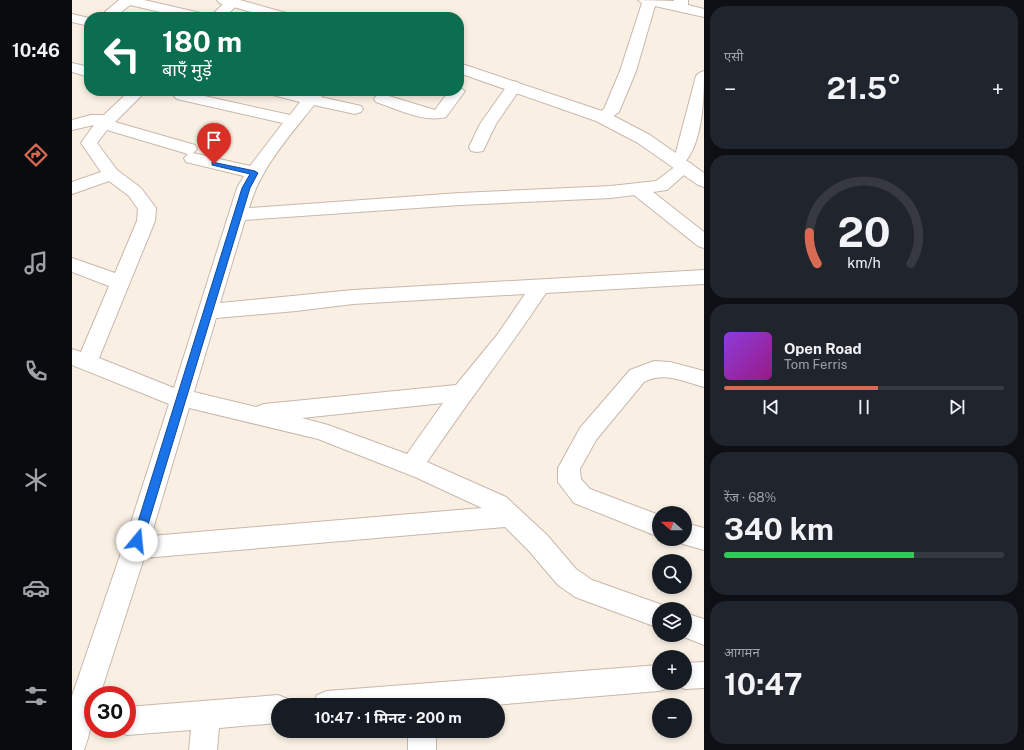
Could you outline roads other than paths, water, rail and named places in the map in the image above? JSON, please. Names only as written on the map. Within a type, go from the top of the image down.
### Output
[{"type":"street","points":[[112,12],[127,0],[179,12]]},
{"type":"street","points":[[602,117],[611,112],[628,71],[647,0],[681,4],[704,13]]},
{"type":"street","points":[[220,12],[228,1],[268,12]]},
{"type":"street","points":[[72,18],[84,21]]},
{"type":"street","points":[[72,67],[84,71]]},
{"type":"street","points":[[465,70],[602,117],[644,139],[704,181]]},
{"type":"street","points":[[238,214],[460,199],[611,192],[661,186],[681,164],[704,76]]},
{"type":"street","points":[[477,147],[488,124],[514,86]]},
{"type":"street","points":[[133,96],[106,122],[89,144],[111,174],[135,192],[147,208],[146,222],[121,282],[80,359],[168,395],[320,431],[412,466],[498,504],[538,543],[567,577],[584,589],[652,613]]},
{"type":"street","points":[[182,96],[293,120]]},
{"type":"street","points":[[78,729],[246,188],[262,160],[312,96]]},
{"type":"street","points":[[316,96],[355,109]]},
{"type":"street","points":[[382,99],[432,115],[440,114],[454,96]]},
{"type":"street","points":[[72,125],[91,120],[106,122],[191,153],[255,173]]},
{"type":"street","points":[[72,188],[111,174]]},
{"type":"street","points":[[638,189],[704,242]]},
{"type":"street","points":[[72,265],[121,282]]},
{"type":"street","points":[[209,310],[296,304],[353,297],[541,285],[704,277]]},
{"type":"street","points":[[412,466],[462,393],[504,340],[541,285]]},
{"type":"street","points":[[652,523],[582,496],[570,482],[569,468],[588,434],[638,376],[645,371],[662,368],[704,379]]},
{"type":"street","points":[[249,414],[462,393]]},
{"type":"street","points":[[135,548],[511,516]]},
{"type":"street","points":[[692,536],[704,539]]},
{"type":"street","points":[[692,628],[704,632]]},
{"type":"street","points":[[692,676],[704,675]]},
{"type":"street","points":[[453,698],[652,679]]},
{"type":"street","points":[[136,720],[271,710]]},
{"type":"street","points":[[203,750],[206,715]]}]
